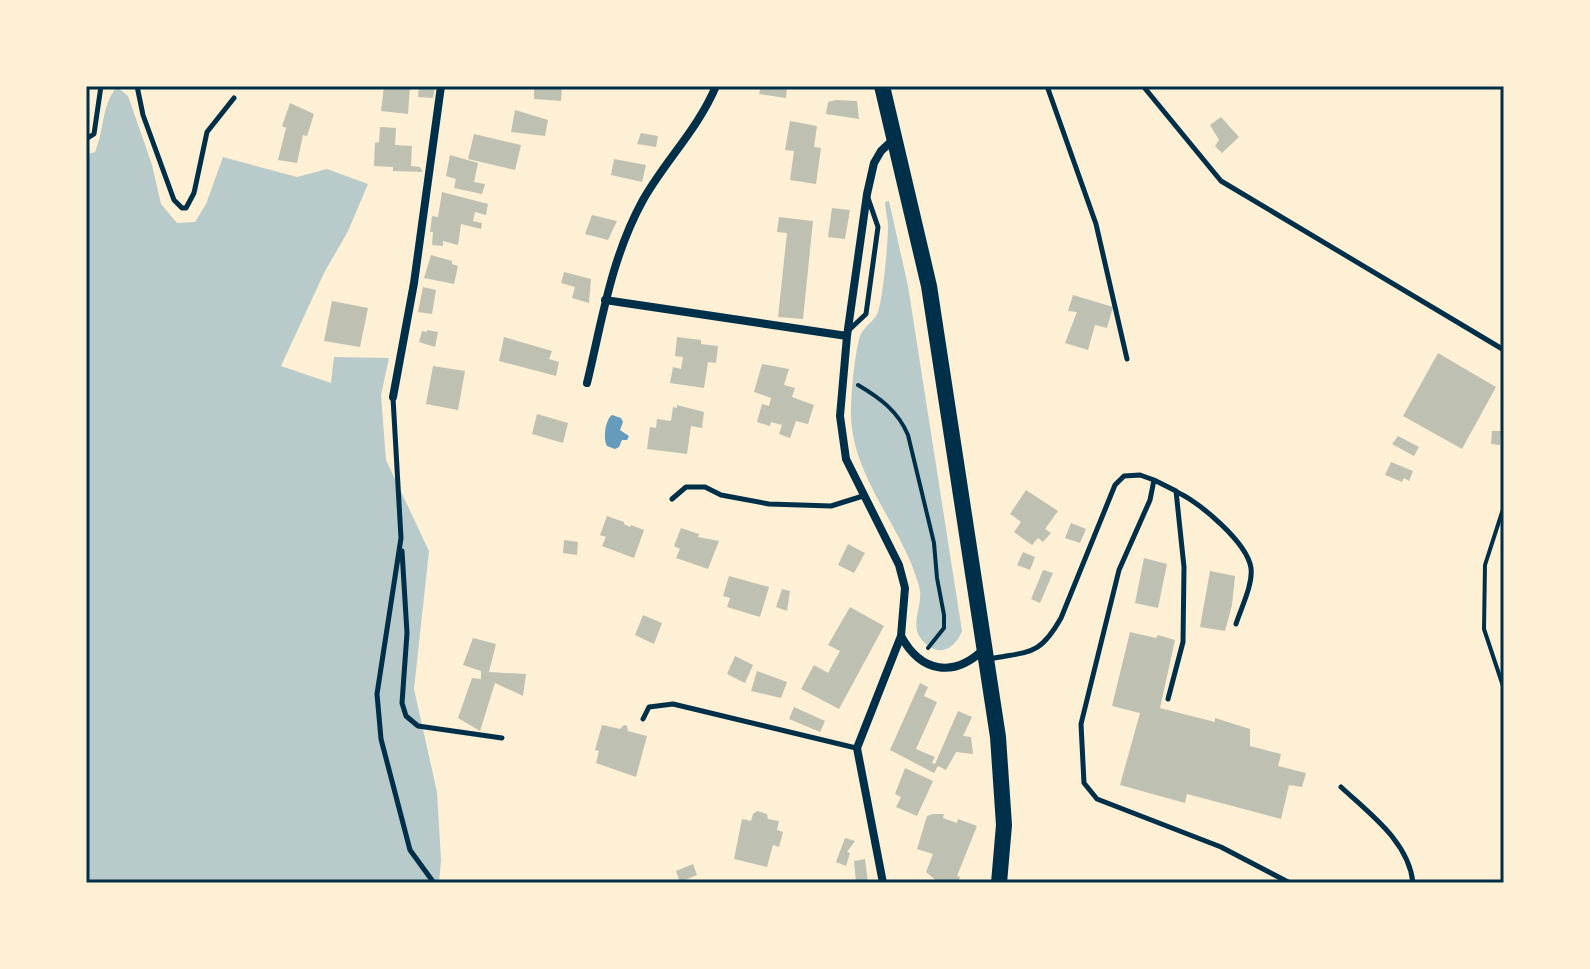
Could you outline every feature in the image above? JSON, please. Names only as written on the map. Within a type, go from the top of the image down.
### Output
[{"type":"main road","points":[[882,86],[929,286],[998,737],[1004,825],[999,883]]},
{"type":"street","points":[[393,397],[414,283],[441,86]]},
{"type":"street","points":[[587,383],[617,256],[644,199],[687,139],[716,86]]},
{"type":"street","points":[[883,883],[857,748],[901,636],[906,602],[899,565],[846,459],[840,416],[867,194],[874,163],[895,138]]},
{"type":"street","points":[[605,300],[848,333]]},
{"type":"street","points":[[901,636],[908,650],[932,666],[947,668],[985,654]]},
{"type":"lane","points":[[86,139],[94,134],[101,86]]},
{"type":"lane","points":[[137,86],[143,115],[174,200],[182,208],[186,208],[194,193],[207,132],[234,98]]},
{"type":"lane","points":[[1047,86],[1096,224],[1127,359]]},
{"type":"lane","points":[[1143,86],[1221,181],[1504,350]]},
{"type":"lane","points":[[848,333],[866,314],[876,242],[878,227],[867,194]]},
{"type":"lane","points":[[393,397],[407,633],[402,703],[406,716],[418,726],[502,738]]},
{"type":"lane","points":[[985,654],[1036,650],[1051,636],[1115,485],[1124,476],[1140,475],[1193,500],[1245,550],[1251,571],[1236,624]]},
{"type":"lane","points":[[1154,480],[1150,500],[1119,570],[1081,724],[1084,783],[1097,799],[1221,847],[1290,883]]},
{"type":"lane","points":[[672,499],[686,487],[705,487],[721,495],[769,504],[831,506],[863,496]]},
{"type":"lane","points":[[1168,699],[1183,642],[1184,567],[1176,491]]},
{"type":"lane","points":[[401,538],[377,694],[379,724],[410,850],[434,883]]},
{"type":"lane","points":[[643,719],[649,707],[673,704],[857,748]]},
{"type":"lane","points":[[1341,787],[1388,830],[1412,867],[1413,883]]},
{"type":"path","points":[[843,376],[885,403],[902,421],[908,435],[934,543],[944,615],[944,628],[920,660]]},
{"type":"path","points":[[1504,506],[1485,565],[1484,629],[1504,689]]},
{"type":"shaded area","points":[[117,87],[128,96],[152,165],[161,204],[177,223],[195,222],[206,204],[223,157],[297,177],[327,169],[368,184],[281,366],[331,383],[334,357],[389,358],[381,395],[386,460],[429,551],[414,689],[437,792],[441,860],[439,883],[86,883],[86,155],[95,152],[108,102]]},
{"type":"shaded area","points":[[889,201],[908,286],[962,631],[959,638],[944,650],[933,649],[918,634],[918,582],[905,549],[866,475],[853,436],[851,406],[856,354],[860,336],[880,305],[888,234],[885,202]]},
{"type":"water","points":[[612,415],[621,418],[620,430],[629,436],[615,449],[607,446],[605,439],[606,425]]},
{"type":"building","points":[[384,86],[410,86],[408,114],[381,111]]},
{"type":"building","points":[[419,86],[435,86],[433,98],[418,97]]},
{"type":"building","points":[[534,86],[562,86],[561,101],[534,99]]},
{"type":"building","points":[[761,86],[787,86],[786,98],[759,94]]},
{"type":"building","points":[[857,101],[859,119],[826,114],[828,102]]},
{"type":"building","points":[[290,103],[314,114],[307,136],[303,135],[297,163],[278,160],[286,128],[282,126]]},
{"type":"building","points":[[515,110],[548,120],[545,136],[511,132]]},
{"type":"building","points":[[1221,117],[1239,137],[1222,153],[1215,146],[1219,140],[1210,125]]},
{"type":"building","points":[[790,121],[817,126],[814,147],[821,148],[816,184],[790,180],[794,151],[785,150]]},
{"type":"building","points":[[380,127],[396,128],[395,145],[412,146],[411,166],[420,167],[423,172],[393,171],[393,167],[374,166],[375,143],[379,142]]},
{"type":"building","points":[[641,133],[658,136],[656,147],[637,144]]},
{"type":"building","points":[[474,134],[521,145],[515,170],[468,159]]},
{"type":"building","points":[[450,155],[478,163],[474,182],[485,184],[482,194],[454,188],[456,179],[446,176]]},
{"type":"building","points":[[614,159],[646,165],[642,182],[611,175]]},
{"type":"building","points":[[442,192],[488,204],[486,215],[475,212],[473,221],[482,223],[481,229],[461,224],[458,245],[443,241],[443,246],[432,245],[432,216],[438,217]]},
{"type":"building","points":[[832,208],[850,210],[845,239],[828,237]]},
{"type":"building","points":[[592,215],[617,221],[608,240],[585,234]]},
{"type":"building","points":[[779,217],[813,221],[803,319],[778,317],[787,233],[777,232]]},
{"type":"building","points":[[431,255],[458,266],[454,284],[424,278]]},
{"type":"building","points":[[564,272],[591,279],[589,303],[572,298],[575,287],[561,283]]},
{"type":"building","points":[[423,287],[436,290],[432,314],[418,312]]},
{"type":"building","points":[[1073,295],[1113,307],[1107,328],[1095,325],[1088,350],[1065,343],[1077,312],[1068,311]]},
{"type":"building","points":[[332,301],[368,308],[360,347],[324,341]]},
{"type":"building","points":[[422,331],[438,332],[435,347],[419,342]]},
{"type":"building","points":[[504,337],[552,351],[549,359],[559,362],[556,376],[499,361]]},
{"type":"building","points":[[677,337],[718,346],[716,363],[708,362],[704,388],[670,383],[673,367],[681,369],[683,357],[675,356]]},
{"type":"building","points":[[1438,353],[1496,387],[1462,449],[1403,416]]},
{"type":"building","points":[[762,364],[789,369],[784,385],[795,388],[792,397],[814,405],[808,424],[796,421],[790,438],[779,434],[782,425],[771,422],[770,426],[757,422],[762,404],[769,406],[771,398],[754,392]]},
{"type":"building","points":[[433,366],[465,371],[458,410],[426,404]]},
{"type":"building","points":[[677,405],[704,412],[702,428],[691,426],[687,454],[647,449],[650,427],[656,428],[657,419],[671,421],[673,407],[677,408]]},
{"type":"building","points":[[537,414],[568,423],[563,443],[532,434]]},
{"type":"building","points":[[1492,431],[1501,431],[1500,445],[1491,444]]},
{"type":"building","points":[[1398,436],[1419,447],[1414,456],[1392,444]]},
{"type":"building","points":[[1391,462],[1413,471],[1409,481],[1404,478],[1402,482],[1385,475]]},
{"type":"building","points":[[1026,490],[1058,511],[1045,529],[1051,533],[1043,542],[1038,538],[1032,545],[1014,532],[1021,522],[1010,514]]},
{"type":"building","points":[[607,516],[644,530],[634,558],[602,546],[606,537],[600,535]]},
{"type":"building","points":[[1071,523],[1086,529],[1080,543],[1065,538]]},
{"type":"building","points":[[681,528],[699,534],[698,537],[719,541],[708,569],[676,558],[680,549],[674,546]]},
{"type":"building","points":[[564,540],[578,542],[577,555],[563,553]]},
{"type":"building","points":[[848,544],[865,553],[854,573],[838,565]]},
{"type":"building","points":[[1023,552],[1035,557],[1030,570],[1017,565]]},
{"type":"building","points":[[1144,558],[1167,564],[1158,608],[1135,603]]},
{"type":"building","points":[[1043,570],[1053,573],[1040,603],[1031,599]]},
{"type":"building","points":[[1210,571],[1235,576],[1225,631],[1200,627]]},
{"type":"building","points":[[729,576],[769,587],[760,617],[727,607],[730,598],[723,596]]},
{"type":"building","points":[[782,589],[790,591],[787,611],[776,607]]},
{"type":"building","points":[[850,607],[884,626],[839,709],[801,689],[814,665],[828,673],[840,651],[828,645]]},
{"type":"building","points":[[643,615],[662,623],[654,644],[635,635]]},
{"type":"building","points":[[1130,632],[1175,640],[1160,708],[1215,722],[1215,718],[1250,729],[1250,746],[1281,754],[1278,766],[1306,773],[1302,787],[1289,785],[1281,819],[1187,794],[1185,803],[1120,785],[1140,713],[1112,706]]},
{"type":"building","points":[[473,638],[496,644],[489,672],[526,674],[523,696],[495,683],[480,731],[458,718],[472,678],[481,679],[481,671],[463,665]]},
{"type":"building","points":[[735,656],[753,665],[745,683],[727,674]]},
{"type":"building","points":[[757,671],[787,682],[781,698],[751,691]]},
{"type":"building","points":[[920,683],[928,687],[924,696],[937,702],[916,749],[935,757],[932,763],[935,764],[958,711],[972,717],[963,736],[971,737],[973,754],[956,752],[946,770],[938,766],[934,773],[890,750]]},
{"type":"building","points":[[794,707],[825,721],[820,732],[789,719]]},
{"type":"building","points":[[602,725],[620,729],[624,725],[628,731],[647,736],[636,777],[596,763],[599,751],[595,750]]},
{"type":"building","points":[[905,768],[933,781],[917,816],[896,807],[901,797],[895,794]]},
{"type":"building","points":[[757,811],[767,814],[768,819],[779,821],[777,830],[783,832],[779,847],[773,845],[767,867],[734,859],[742,819],[751,821]]},
{"type":"building","points":[[944,814],[943,818],[957,823],[958,819],[977,826],[957,876],[960,877],[958,883],[939,883],[926,872],[933,854],[917,849],[927,816]]},
{"type":"building","points":[[845,838],[855,841],[847,852],[850,853],[846,866],[836,862]]},
{"type":"building","points":[[865,859],[868,883],[856,883],[854,861]]},
{"type":"building","points":[[693,864],[697,875],[680,882],[676,871]]}]
